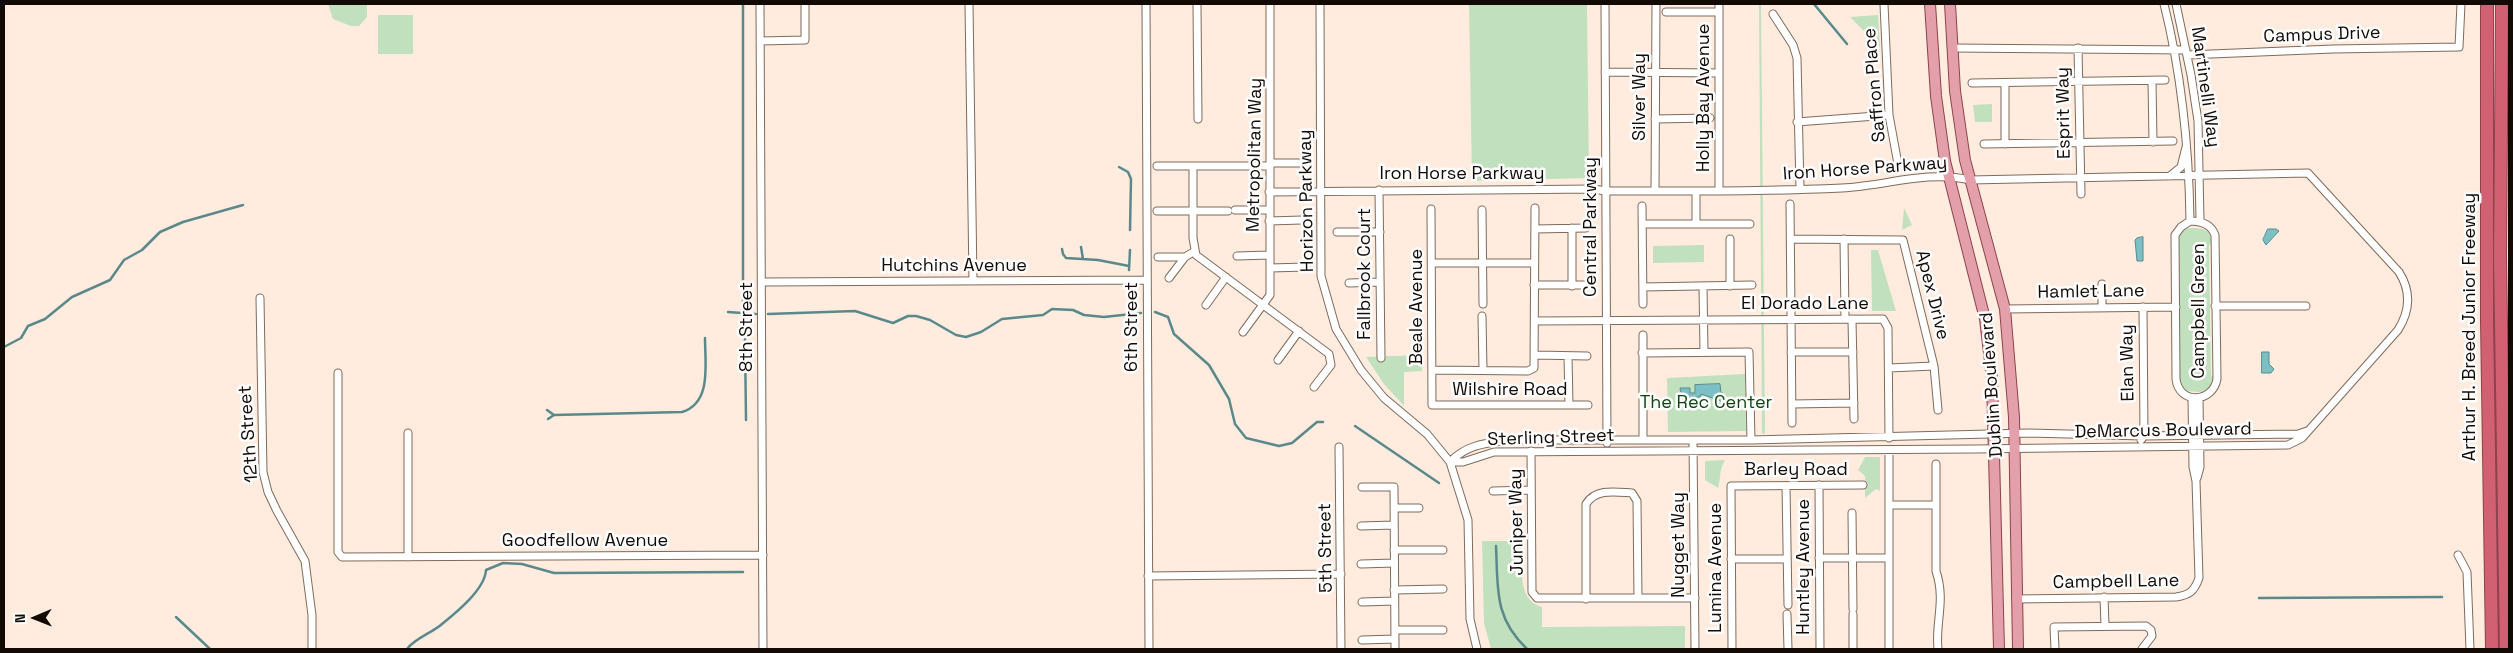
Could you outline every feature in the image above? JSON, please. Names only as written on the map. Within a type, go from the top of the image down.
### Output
[{"type":"highway","name":"Arthur H. Breed Junior Freeway","points":[[2487,4],[2486,271],[2492,649]]},
{"type":"highway","points":[[2502,4],[2500,256],[2506,649]]},
{"type":"main road","name":"Dublin Boulevard","points":[[1930,4],[1936,96],[1948,175],[1985,319],[1992,378],[2000,649]]},
{"type":"main road","name":"Dublin Boulevard","points":[[1950,4],[1956,100],[1970,180],[2005,309],[2012,375],[2018,649]]},
{"type":"street","name":"8th Street","points":[[760,4],[763,649]]},
{"type":"street","points":[[760,41],[805,40],[805,4]]},
{"type":"street","points":[[969,4],[973,281]]},
{"type":"street","name":"6th Street","points":[[1146,4],[1148,649]]},
{"type":"street","points":[[1197,4],[1198,119]]},
{"type":"street","name":"Metropolitan Way","points":[[1243,332],[1270,295],[1270,4]]},
{"type":"street","name":"Horizon Parkway","points":[[1320,4],[1322,276],[1336,329],[1370,382],[1384,398],[1427,434],[1450,462],[1468,520],[1470,619],[1477,649]]},
{"type":"street","name":"Central Parkway","points":[[1605,4],[1607,450]]},
{"type":"street","name":"Silver Way","points":[[1655,191],[1656,4]]},
{"type":"street","name":"Holly Bay Avenue","points":[[1719,4],[1719,191]]},
{"type":"street","name":"Saffron Place","points":[[1884,4],[1889,115],[1898,164]]},
{"type":"street","name":"Martinelli Way","points":[[2164,4],[2175,50],[2185,114],[2190,176]]},
{"type":"street","name":"Martinelli Way","points":[[2176,4],[2198,121],[2200,176]]},
{"type":"street","name":"Campus Drive","points":[[1952,48],[2078,48],[2175,50],[2186,52],[2459,47],[2461,4]]},
{"type":"street","points":[[1666,12],[1719,12]]},
{"type":"street","points":[[1773,14],[1793,45],[1797,58],[1800,190]]},
{"type":"street","name":"Esprit Way","points":[[2078,48],[2081,194]]},
{"type":"street","points":[[1605,72],[1719,73]]},
{"type":"street","points":[[1972,83],[2165,80]]},
{"type":"street","points":[[2152,81],[2153,142]]},
{"type":"street","points":[[2005,83],[2006,144]]},
{"type":"street","name":"Martinelli Way","points":[[2170,176],[2180,167],[2186,150],[2185,114]]},
{"type":"street","points":[[1798,122],[1889,115]]},
{"type":"street","points":[[1655,119],[1710,118]]},
{"type":"street","points":[[1984,144],[2173,142]]},
{"type":"street","points":[[1157,166],[1193,167],[1303,162]]},
{"type":"street","points":[[1193,167],[1196,255],[1324,349],[1331,358],[1331,365],[1314,387]]},
{"type":"street","name":"Iron Horse Parkway","points":[[1270,192],[1594,189],[1606,191],[1800,190],[1845,188],[1914,177],[1948,175],[1970,180],[2308,173],[2399,272],[2404,280],[2408,298]]},
{"type":"street","name":"Campbell Green","points":[[2190,176],[2190,221]]},
{"type":"street","name":"Campbell Green","points":[[2200,176],[2200,221]]},
{"type":"street","name":"Fallbrook Court","points":[[1380,190],[1381,358]]},
{"type":"street","points":[[1696,191],[1696,224]]},
{"type":"street","points":[[1790,204],[1792,423]]},
{"type":"street","points":[[1642,206],[1643,304]]},
{"type":"street","points":[[1432,370],[1528,371],[1534,368],[1535,208]]},
{"type":"street","name":"Beale Avenue","points":[[1431,209],[1432,405]]},
{"type":"street","points":[[1157,211],[1269,210]]},
{"type":"street","points":[[1482,210],[1483,304]]},
{"type":"street","points":[[1269,221],[1302,220]]},
{"type":"street","name":"Campbell Green","points":[[2190,221],[2200,221],[2210,227],[2215,235],[2216,383],[2212,391],[2196,399],[2181,392],[2177,384],[2175,235],[2181,226],[2190,221]]},
{"type":"street","points":[[1642,224],[1750,224]]},
{"type":"street","points":[[1572,228],[1572,286]]},
{"type":"street","points":[[1534,229],[1586,228]]},
{"type":"street","points":[[1337,232],[1380,232]]},
{"type":"street","points":[[1844,238],[1848,319],[1853,352],[1854,419]]},
{"type":"street","points":[[1730,239],[1730,286]]},
{"type":"street","name":"Apex Drive","points":[[1791,239],[1903,240],[1934,366],[1938,410]]},
{"type":"street","points":[[1169,278],[1185,257],[1195,251]]},
{"type":"street","points":[[1237,256],[1270,255]]},
{"type":"street","points":[[1158,257],[1185,257]]},
{"type":"street","points":[[1432,263],[1534,263]]},
{"type":"street","points":[[1270,268],[1306,267]]},
{"type":"street","points":[[1206,305],[1226,277]]},
{"type":"street","name":"Hutchins Avenue","points":[[762,282],[1147,280]]},
{"type":"street","points":[[1349,283],[1380,282]]},
{"type":"street","points":[[2102,284],[2102,307]]},
{"type":"street","points":[[1534,285],[1588,285]]},
{"type":"street","points":[[1643,287],[1752,285]]},
{"type":"street","points":[[1703,286],[1704,352]]},
{"type":"street","name":"12th Street","points":[[260,298],[263,472],[268,492],[305,561],[312,615],[312,649]]},
{"type":"street","name":"DeMarcus Boulevard","points":[[2014,448],[2288,444],[2302,438],[2398,330],[2407,311],[2408,298]]},
{"type":"street","name":"Hamlet Lane","points":[[2005,309],[2176,306]]},
{"type":"street","points":[[2215,306],[2306,306]]},
{"type":"street","name":"Elan Way","points":[[2143,307],[2144,436]]},
{"type":"street","points":[[1482,316],[1483,370]]},
{"type":"street","name":"El Dorado Lane","points":[[1535,321],[1883,319],[1888,328],[1889,438]]},
{"type":"street","points":[[1278,360],[1299,331]]},
{"type":"street","points":[[1643,335],[1643,440]]},
{"type":"street","points":[[1642,353],[1749,352],[1751,440]]},
{"type":"street","points":[[1791,352],[1853,352]]},
{"type":"street","points":[[1535,355],[1587,356]]},
{"type":"street","points":[[1568,356],[1568,405]]},
{"type":"street","points":[[1889,368],[1934,366]]},
{"type":"street","points":[[338,373],[338,552],[342,557],[408,557],[408,432]]},
{"type":"street","name":"Campbell Green","points":[[2196,399],[2196,435]]},
{"type":"street","points":[[1792,404],[1854,403]]},
{"type":"street","name":"Wilshire Road","points":[[1432,405],[1588,406]]},
{"type":"street","name":"DeMarcus Boulevard","points":[[2014,434],[2144,436],[2298,434],[2307,431]]},
{"type":"street","name":"Sterling Street","points":[[1450,462],[1460,451],[1479,444],[1510,440],[1751,440],[2014,434]]},
{"type":"street","name":"Campbell Lane","points":[[2016,599],[2176,598],[2189,595],[2196,587],[2199,578],[2196,480],[2193,467],[2196,435]]},
{"type":"street","points":[[2137,446],[2144,436]]},
{"type":"street","name":"Nugget Way","points":[[1693,440],[1695,649]]},
{"type":"street","name":"5th Street","points":[[1339,447],[1341,649]]},
{"type":"street","name":"Sterling Street","points":[[1450,462],[1463,462],[1494,452],[1531,451],[2014,448]]},
{"type":"street","points":[[1889,450],[1889,649]]},
{"type":"street","name":"Juniper Way","points":[[1531,451],[1532,592],[1537,598],[1544,600],[1586,599]]},
{"type":"street","points":[[1936,464],[1936,571],[1940,583],[1940,619],[1936,636],[1938,649]]},
{"type":"street","name":"Huntley Avenue","points":[[1819,485],[1820,649]]},
{"type":"street","name":"Barley Road","points":[[1731,486],[1862,485]]},
{"type":"street","name":"Lumina Avenue","points":[[1731,486],[1732,649]]},
{"type":"street","points":[[1786,486],[1788,605]]},
{"type":"street","points":[[1362,488],[1394,487],[1395,649]]},
{"type":"street","points":[[1493,491],[1531,490]]},
{"type":"street","points":[[1638,598],[1637,501],[1632,492],[1592,495],[1585,509],[1586,599],[1695,598]]},
{"type":"street","points":[[1889,505],[1936,506]]},
{"type":"street","points":[[1394,508],[1419,508]]},
{"type":"street","points":[[1852,514],[1853,649]]},
{"type":"street","points":[[1362,526],[1394,525]]},
{"type":"street","points":[[1394,550],[1443,550]]},
{"type":"street","name":"Goodfellow Avenue","points":[[408,557],[763,555]]},
{"type":"street","points":[[2458,555],[2467,572],[2470,649]]},
{"type":"street","points":[[1819,558],[1889,558]]},
{"type":"street","points":[[1731,559],[1787,559]]},
{"type":"street","points":[[1361,564],[1394,563]]},
{"type":"street","points":[[1148,576],[1341,574]]},
{"type":"street","points":[[1394,590],[1443,589]]},
{"type":"street","points":[[2104,597],[2105,626]]},
{"type":"street","points":[[1362,602],[1394,601]]},
{"type":"street","points":[[1788,614],[1788,649]]},
{"type":"street","points":[[2055,649],[2054,627],[2105,626],[2150,628],[2152,636],[2142,649]]},
{"type":"street","points":[[1395,630],[1443,630]]},
{"type":"street","points":[[1362,640],[1395,639]]},
{"type":"green space","points":[[328,4],[367,4],[367,17],[359,26],[351,26],[333,19]]},
{"type":"green space","points":[[1469,4],[1587,4],[1589,178],[1472,181]]},
{"type":"green space","points":[[1759,4],[1761,4],[1765,434],[1762,433]]},
{"type":"green space","points":[[378,15],[413,15],[413,54],[378,54]]},
{"type":"green space","points":[[1878,15],[1880,47],[1850,17]]},
{"type":"green space","points":[[1992,104],[1992,122],[1975,122],[1973,105]]},
{"type":"green space","points":[[1904,208],[1912,225],[1902,230]]},
{"type":"green space","points":[[2190,228],[2207,231],[2212,241],[2209,246],[2211,375],[2214,379],[2208,390],[2200,392],[2184,391],[2178,379],[2180,376],[2177,238],[2182,230]]},
{"type":"green space","points":[[1704,245],[1704,262],[1653,263],[1653,246]]},
{"type":"green space","points":[[1871,250],[1878,250],[1896,311],[1872,311]]},
{"type":"green space","points":[[1422,355],[1422,371],[1404,372],[1404,406],[1384,384],[1366,357]]},
{"type":"green space","name":"The Rec Center","points":[[1745,374],[1746,431],[1668,432],[1667,378]]},
{"type":"green space","points":[[1865,457],[1880,457],[1880,491],[1876,489],[1865,498],[1865,476],[1858,470]]},
{"type":"green space","points":[[1725,460],[1718,488],[1705,480],[1705,461]]},
{"type":"green space","points":[[1482,541],[1523,541],[1522,580],[1528,597],[1533,603],[1542,607],[1542,627],[1685,626],[1685,649],[1491,649],[1484,623]]},
{"type":"water","points":[[2268,229],[2279,231],[2266,245],[2263,240]]},
{"type":"water","points":[[2143,237],[2143,261],[2137,261],[2135,240]]},
{"type":"water","points":[[2262,352],[2269,352],[2269,364],[2274,369],[2271,373],[2262,373]]},
{"type":"water","points":[[1720,384],[1721,393],[1723,393],[1721,401],[1701,394],[1700,397],[1682,398],[1680,388],[1690,388],[1690,393],[1695,393],[1695,385]]},
{"type":"waterway","points":[[743,4],[743,305],[749,313]]},
{"type":"waterway","points":[[1814,4],[1847,44]]},
{"type":"waterway","points":[[1119,167],[1128,172],[1131,179],[1130,230]]},
{"type":"waterway","points":[[4,347],[21,338],[28,326],[45,319],[72,297],[110,280],[124,260],[142,250],[160,232],[183,222],[243,205]]},
{"type":"waterway","points":[[1081,247],[1083,259]]},
{"type":"waterway","points":[[1062,249],[1066,258],[1098,260],[1129,266]]},
{"type":"waterway","points":[[1129,270],[1130,250]]},
{"type":"waterway","points":[[768,314],[855,311],[893,323],[908,316],[916,316],[930,320],[956,335],[966,337],[981,332],[1002,319],[1043,315],[1052,309],[1073,310],[1084,315],[1104,317],[1141,313]]},
{"type":"waterway","points":[[728,312],[756,314]]},
{"type":"waterway","points":[[1155,312],[1168,317],[1174,334],[1209,365],[1229,399],[1235,424],[1246,438],[1279,446],[1292,443],[1317,422],[1323,422]]},
{"type":"waterway","points":[[745,321],[749,313]]},
{"type":"waterway","points":[[547,410],[554,415],[682,412],[692,407],[702,391],[706,370],[705,338]]},
{"type":"waterway","points":[[745,339],[746,420]]},
{"type":"waterway","points":[[548,419],[554,415]]},
{"type":"waterway","points":[[1355,426],[1439,483]]},
{"type":"waterway","points":[[1496,546],[1498,589],[1503,614],[1516,637],[1527,649]]},
{"type":"waterway","points":[[407,649],[462,607],[481,585],[486,570],[503,563],[522,564],[554,573],[743,572]]},
{"type":"waterway","points":[[2259,598],[2442,597]]},
{"type":"waterway","points":[[176,617],[210,649]]}]
